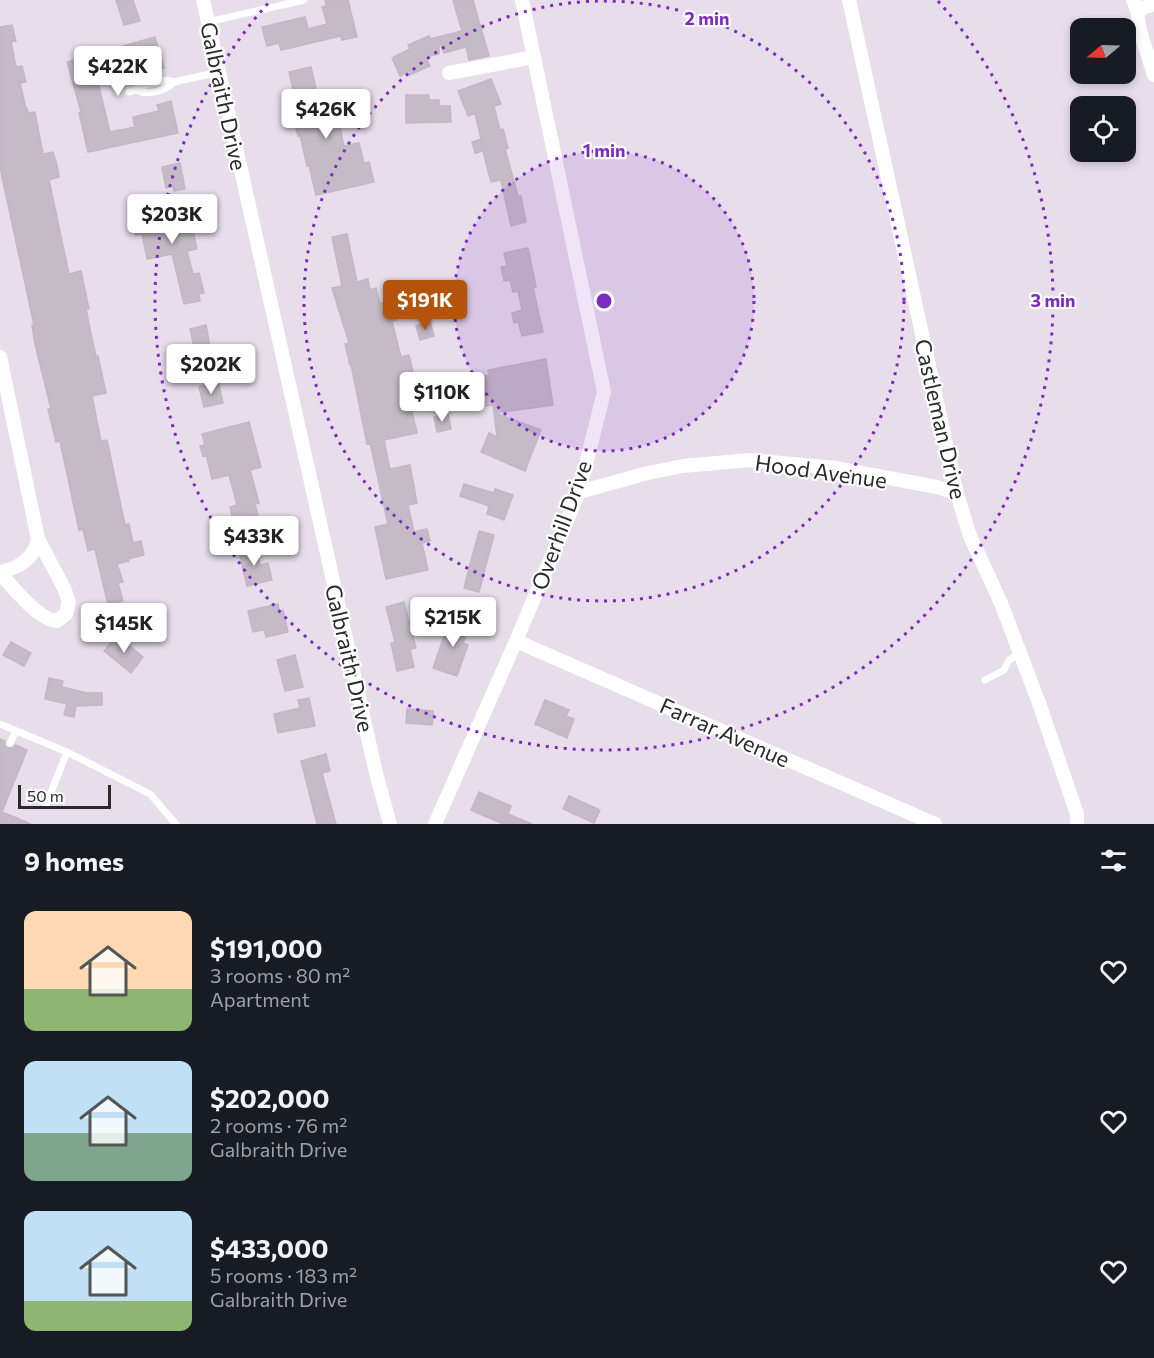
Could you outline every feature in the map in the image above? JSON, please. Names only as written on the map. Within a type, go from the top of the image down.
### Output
[{"type":"street","name":"Galbraith Drive","points":[[203,0],[376,773],[390,824]]},
{"type":"street","name":"Overhill Drive","points":[[435,824],[579,492],[604,392],[522,0]]},
{"type":"street","name":"Castleman Drive","points":[[849,0],[957,494],[970,536],[1001,603],[1020,654],[1077,814],[1077,824]]},
{"type":"street","points":[[1154,4],[1135,5],[1140,31],[1154,75]]},
{"type":"street","points":[[449,74],[534,57]]},
{"type":"street","points":[[0,357],[38,539],[67,595],[69,608],[57,621],[46,619],[0,573],[20,565],[31,556],[36,549],[38,539]]},
{"type":"street","name":"Hood Avenue","points":[[579,492],[683,466],[750,460],[835,468],[937,487],[957,494]]},
{"type":"street","name":"Farrar Avenue","points":[[516,641],[935,824]]},
{"type":"lane","points":[[208,22],[304,0]]},
{"type":"lane","points":[[133,91],[144,94],[168,88],[174,82],[219,72]]},
{"type":"lane","points":[[985,680],[1004,670],[1008,660],[1020,654]]},
{"type":"lane","points":[[0,724],[68,752],[150,794],[176,824]]},
{"type":"lane","points":[[10,743],[16,731]]},
{"type":"lane","points":[[46,805],[68,752]]},
{"type":"building","points":[[116,0],[133,0],[140,21],[124,25]]},
{"type":"building","points":[[325,0],[348,0],[357,37],[342,40],[341,36],[281,50],[279,43],[267,46],[262,27],[305,17],[308,29],[327,24],[322,7],[326,6]]},
{"type":"building","points":[[453,0],[473,0],[489,56],[469,60],[466,47],[444,53],[439,39],[439,54],[425,57],[430,66],[410,75],[409,71],[400,76],[392,58],[410,49],[408,45],[429,36],[430,39],[462,31]]},
{"type":"building","points":[[12,25],[16,41],[11,42],[16,67],[22,66],[26,82],[20,83],[26,109],[28,113],[35,112],[43,154],[53,152],[57,165],[59,177],[49,180],[69,274],[81,271],[89,309],[86,309],[91,334],[106,393],[92,396],[101,441],[107,440],[125,525],[129,524],[133,543],[141,541],[144,555],[117,564],[123,582],[118,583],[123,601],[108,605],[95,549],[88,551],[83,529],[79,530],[60,441],[56,442],[0,166],[0,27]]},
{"type":"building","points":[[155,37],[164,68],[149,73],[147,65],[123,72],[120,63],[95,70],[110,132],[135,127],[133,117],[159,111],[157,105],[171,101],[178,133],[88,152],[79,113],[81,112],[67,62]]},
{"type":"building","points":[[311,67],[322,114],[351,107],[354,119],[339,123],[344,146],[359,143],[364,163],[369,162],[374,182],[316,195],[309,165],[307,166],[300,135],[298,136],[294,121],[300,119],[289,72]]},
{"type":"building","points":[[491,79],[501,104],[494,106],[500,130],[503,129],[508,148],[505,149],[518,196],[521,196],[526,222],[511,226],[501,180],[491,182],[483,151],[475,153],[472,142],[481,139],[475,113],[468,116],[458,91]]},
{"type":"building","points":[[406,95],[429,95],[429,100],[439,100],[439,106],[450,106],[451,122],[406,123]]},
{"type":"building","points":[[180,163],[185,189],[174,191],[173,186],[166,188],[162,167]]},
{"type":"building","points":[[175,207],[176,213],[189,210],[197,249],[187,251],[193,274],[199,273],[204,293],[199,294],[200,301],[184,304],[172,254],[147,259],[142,234],[136,235],[132,216]]},
{"type":"building","points":[[347,234],[357,282],[368,279],[370,290],[376,288],[380,304],[391,301],[396,320],[392,321],[401,357],[409,355],[421,406],[411,408],[417,433],[384,440],[390,469],[410,465],[417,503],[408,505],[414,532],[427,529],[430,541],[422,543],[428,570],[386,579],[375,527],[388,524],[370,443],[367,444],[345,344],[349,343],[332,288],[342,286],[332,237]]},
{"type":"building","points":[[528,248],[536,287],[533,288],[543,332],[522,336],[518,322],[514,323],[512,313],[522,310],[518,291],[513,292],[510,280],[504,281],[501,267],[507,266],[504,253]]},
{"type":"building","points":[[430,321],[434,336],[420,340],[416,326]]},
{"type":"building","points":[[206,325],[211,352],[196,355],[190,329]]},
{"type":"building","points":[[546,359],[553,405],[495,413],[541,430],[525,471],[481,452],[489,433],[497,437],[493,405],[480,407],[476,378],[489,375],[488,370]]},
{"type":"building","points":[[218,382],[223,403],[204,407],[199,387]]},
{"type":"building","points":[[448,414],[451,429],[437,432],[434,417]]},
{"type":"building","points":[[249,422],[261,467],[250,470],[259,503],[255,504],[258,515],[250,517],[253,528],[240,532],[237,519],[233,520],[230,507],[237,505],[229,475],[212,479],[206,455],[203,456],[200,446],[205,445],[202,434]]},
{"type":"building","points":[[464,484],[494,493],[495,489],[513,495],[504,520],[487,514],[489,506],[460,496]]},
{"type":"building","points":[[479,531],[494,535],[479,592],[464,588]]},
{"type":"building","points":[[251,545],[252,554],[258,553],[260,565],[268,563],[272,580],[247,586],[238,548]]},
{"type":"building","points":[[404,602],[416,648],[410,649],[414,667],[397,671],[391,643],[395,642],[386,607]]},
{"type":"building","points":[[278,604],[279,611],[283,610],[288,632],[266,637],[264,630],[253,632],[248,611]]},
{"type":"building","points":[[454,618],[471,627],[463,643],[468,645],[457,676],[433,668],[444,636]]},
{"type":"building","points":[[117,635],[143,657],[131,673],[104,651]]},
{"type":"building","points":[[11,642],[31,653],[24,666],[3,655]]},
{"type":"building","points":[[295,655],[303,687],[285,691],[277,660]]},
{"type":"building","points":[[49,678],[63,681],[62,687],[87,693],[102,693],[102,705],[76,706],[74,717],[64,715],[67,704],[45,699]]},
{"type":"building","points":[[309,698],[315,726],[278,733],[274,714],[300,708],[298,700]]},
{"type":"building","points":[[545,700],[569,710],[566,716],[574,719],[567,738],[535,724]]},
{"type":"building","points":[[407,709],[433,711],[432,725],[406,723]]},
{"type":"building","points":[[0,739],[5,741],[5,746],[8,748],[13,748],[15,745],[27,750],[2,812],[31,824],[0,824]]},
{"type":"building","points":[[326,754],[330,771],[322,773],[336,824],[317,824],[301,761]]},
{"type":"building","points":[[479,792],[511,806],[508,814],[532,824],[503,824],[471,810]]},
{"type":"building","points":[[569,796],[600,810],[594,823],[563,809]]}]
